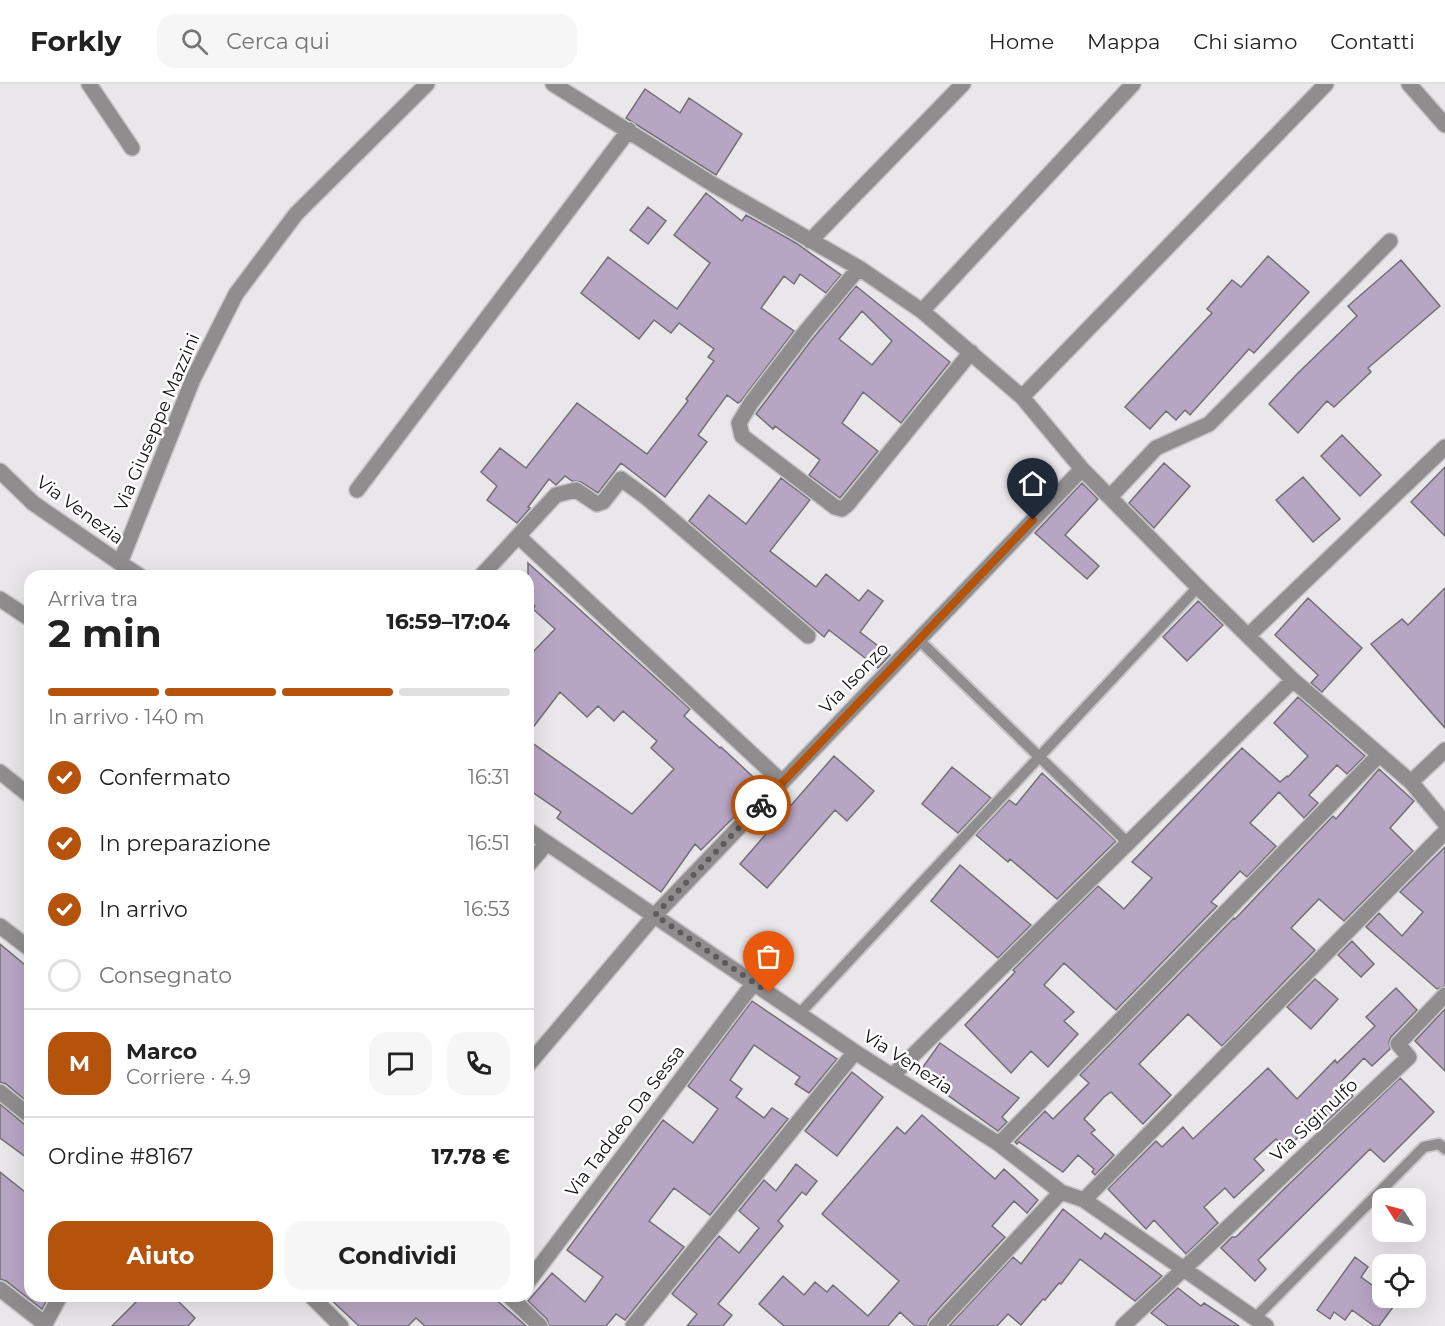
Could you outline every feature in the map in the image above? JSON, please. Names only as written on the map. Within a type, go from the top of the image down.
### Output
[{"type":"street","points":[[89,84],[132,148]]},
{"type":"street","name":"Via Giuseppe Mazzini","points":[[120,563],[193,379],[236,294],[296,214],[427,84]]},
{"type":"street","points":[[553,84],[714,185],[859,268],[922,311],[1022,397],[1082,468],[1198,587],[1293,680],[1411,782],[1445,823]]},
{"type":"street","points":[[810,241],[963,84]]},
{"type":"street","points":[[922,311],[1132,84]]},
{"type":"street","points":[[1022,397],[1326,84]]},
{"type":"street","points":[[1409,84],[1445,125]]},
{"type":"street","points":[[357,490],[629,130]]},
{"type":"street","points":[[1110,497],[1156,448],[1209,424],[1390,241]]},
{"type":"street","points":[[859,268],[806,331],[751,403],[739,423],[742,435],[835,507],[842,509],[847,505],[971,352]]},
{"type":"street","points":[[1249,635],[1445,447]]},
{"type":"street","name":"Via Isonzo","points":[[534,1058],[655,915],[1082,468]]},
{"type":"street","name":"Via Venezia","points":[[0,471],[33,503],[131,570]]},
{"type":"street","points":[[487,570],[556,495],[576,490],[597,504],[603,502],[621,479],[647,498],[808,636]]},
{"type":"street","points":[[518,536],[782,782]]},
{"type":"street","points":[[0,599],[24,615]]},
{"type":"street","points":[[893,1075],[1293,680]]},
{"type":"street","points":[[1411,782],[1445,750]]},
{"type":"street","points":[[999,1144],[1379,755]]},
{"type":"street","points":[[0,772],[24,791]]},
{"type":"street","points":[[1084,1200],[1445,832]]},
{"type":"street","name":"Via Venezia","points":[[534,834],[855,1052],[999,1144],[1060,1192],[1084,1200],[1260,1322]]},
{"type":"street","points":[[534,858],[547,843]]},
{"type":"street","points":[[0,926],[24,944]]},
{"type":"street","name":"Via Taddeo Da Sessa","points":[[534,1274],[753,984]]},
{"type":"street","name":"Via Siginulfo","points":[[1184,1270],[1409,1057],[1398,1044],[1445,995]]},
{"type":"street","points":[[633,1326],[855,1052]]},
{"type":"street","points":[[0,1092],[24,1111]]},
{"type":"street","points":[[936,1326],[1060,1192]]},
{"type":"street","points":[[1123,1326],[1184,1270]]},
{"type":"street","points":[[0,1289],[45,1325],[57,1302]]},
{"type":"street","points":[[317,1302],[341,1326]]},
{"type":"street","points":[[518,1302],[540,1326]]},
{"type":"lane","points":[[800,1013],[1198,587]]},
{"type":"lane","points":[[918,639],[1128,843]]},
{"type":"lane","points":[[1260,1322],[1424,1147],[1438,1144],[1445,1149]]},
{"type":"building","points":[[645,89],[680,113],[689,98],[742,134],[716,175],[626,118]]},
{"type":"building","points":[[706,193],[742,221],[746,215],[796,243],[841,275],[826,293],[800,274],[794,284],[784,276],[761,308],[794,331],[741,401],[738,403],[727,395],[698,435],[707,442],[665,497],[621,463],[598,493],[581,482],[572,481],[565,476],[556,485],[549,479],[517,523],[487,500],[497,486],[481,472],[500,448],[526,468],[577,403],[647,454],[688,401],[686,399],[714,361],[708,357],[714,349],[679,323],[671,333],[654,320],[639,339],[581,293],[608,257],[677,309],[710,263],[674,235]]},
{"type":"building","points":[[648,207],[666,221],[648,244],[630,230]]},
{"type":"building","points":[[1268,256],[1309,292],[1254,353],[1249,349],[1190,415],[1185,410],[1176,420],[1166,411],[1150,429],[1125,407],[1212,313],[1207,309],[1232,280],[1241,287]]},
{"type":"building","points":[[1401,260],[1440,306],[1368,368],[1371,372],[1334,407],[1327,401],[1298,433],[1269,404],[1357,316],[1348,306]]},
{"type":"building","points":[[856,286],[950,362],[901,423],[863,392],[842,423],[878,451],[840,498],[809,475],[820,460],[775,426],[773,429],[756,414]],"holes":[[[862,311],[892,341],[872,365],[839,339]]]},
{"type":"building","points":[[1342,435],[1381,475],[1360,496],[1321,456]]},
{"type":"building","points":[[1164,463],[1190,486],[1154,528],[1129,503]]},
{"type":"building","points":[[1445,467],[1445,536],[1411,502]]},
{"type":"building","points":[[1303,477],[1340,519],[1313,542],[1276,500]]},
{"type":"building","points":[[781,478],[810,500],[770,551],[816,587],[826,574],[859,601],[868,590],[883,601],[860,632],[890,655],[878,668],[829,630],[824,637],[689,521],[709,495],[746,524]]},
{"type":"building","points":[[1082,483],[1098,499],[1065,535],[1099,566],[1087,579],[1035,533]]},
{"type":"building","points":[[528,563],[690,709],[684,716],[764,787],[701,850],[695,844],[661,892],[557,818],[561,812],[534,793],[534,744],[632,814],[674,769],[651,748],[657,741],[623,711],[614,721],[598,706],[587,717],[560,692],[534,726],[534,651],[555,629],[534,610],[534,570],[528,570]]},
{"type":"building","points":[[1445,588],[1445,728],[1371,644],[1402,619],[1408,625]]},
{"type":"building","points":[[1308,598],[1362,648],[1322,692],[1311,683],[1318,675],[1275,635]]},
{"type":"building","points":[[1198,601],[1223,625],[1187,661],[1163,637]]},
{"type":"building","points":[[1298,697],[1365,756],[1347,774],[1337,765],[1309,795],[1318,803],[1304,818],[1279,792],[1250,823],[1276,846],[1247,877],[1240,871],[1211,902],[1217,906],[1116,1010],[1064,963],[1044,985],[1074,1012],[1064,1021],[1078,1034],[1048,1067],[1031,1051],[1011,1073],[965,1025],[1015,972],[1013,970],[1098,886],[1124,909],[1152,878],[1132,862],[1242,748],[1280,782],[1288,777],[1308,756],[1274,723]]},
{"type":"building","points":[[834,756],[874,791],[847,821],[835,810],[767,888],[740,864]]},
{"type":"building","points":[[952,767],[991,798],[958,833],[922,804]]},
{"type":"building","points":[[1379,769],[1414,801],[1390,828],[1413,851],[1344,921],[1319,899],[1291,928],[1315,950],[1222,1046],[1188,1014],[1139,1064],[1171,1095],[1143,1124],[1111,1092],[1104,1097],[1084,1119],[1095,1130],[1091,1133],[1114,1155],[1095,1175],[1092,1172],[1094,1169],[1078,1155],[1063,1172],[1019,1142],[1017,1144],[1015,1142],[1045,1111],[1053,1119],[1089,1083],[1080,1075],[1235,919],[1333,816],[1336,819]]},
{"type":"building","points":[[1042,773],[1116,841],[1057,899],[1010,859],[1008,862],[976,835],[1009,800],[1016,805]]},
{"type":"building","points":[[1445,847],[1445,986],[1437,989],[1366,927],[1379,913],[1402,936],[1423,912],[1400,892]]},
{"type":"building","points":[[960,865],[1031,925],[998,958],[931,901]]},
{"type":"building","points":[[1352,941],[1374,964],[1361,977],[1338,955]]},
{"type":"building","points":[[0,944],[24,964],[24,1099],[6,1084],[0,1082]]},
{"type":"building","points":[[1315,979],[1338,999],[1311,1029],[1287,1007]]},
{"type":"building","points":[[1396,988],[1417,1010],[1391,1037],[1390,1049],[1372,1066],[1364,1058],[1340,1083],[1353,1096],[1323,1125],[1317,1119],[1286,1149],[1276,1139],[1254,1159],[1264,1170],[1234,1198],[1225,1188],[1204,1207],[1218,1223],[1186,1254],[1154,1220],[1146,1229],[1108,1189],[1156,1141],[1162,1147],[1183,1127],[1193,1139],[1268,1068],[1297,1099],[1335,1060],[1337,1063],[1375,1026],[1366,1017]]},
{"type":"building","points":[[752,1001],[837,1059],[809,1093],[795,1084],[800,1077],[754,1045],[730,1080],[742,1089],[736,1097],[764,1118],[772,1108],[788,1119],[710,1215],[674,1188],[649,1221],[684,1247],[625,1320],[616,1314],[606,1326],[549,1326],[547,1319],[529,1302],[534,1302],[534,1294],[552,1273],[585,1302],[603,1277],[567,1250],[663,1120],[693,1143],[718,1109],[688,1086]]},
{"type":"building","points":[[1445,1009],[1445,1071],[1415,1041]]},
{"type":"building","points":[[940,1043],[1019,1098],[1002,1117],[1007,1122],[998,1131],[918,1074]]},
{"type":"building","points":[[852,1072],[883,1097],[837,1156],[805,1131]]},
{"type":"building","points":[[1400,1078],[1434,1112],[1384,1162],[1370,1149],[1258,1260],[1266,1269],[1255,1281],[1221,1248],[1232,1237],[1236,1237]]},
{"type":"building","points":[[0,1104],[24,1124],[24,1156],[0,1138]]},
{"type":"building","points":[[922,1115],[995,1179],[1004,1169],[1038,1200],[1027,1213],[1014,1201],[992,1226],[1005,1237],[929,1319],[927,1326],[915,1326],[900,1312],[888,1326],[784,1326],[759,1304],[783,1276],[804,1295],[815,1282],[827,1292],[833,1285],[868,1316],[899,1281],[822,1214],[897,1127],[905,1134]]},
{"type":"building","points":[[796,1164],[817,1181],[806,1195],[802,1192],[778,1221],[783,1226],[718,1304],[732,1315],[723,1326],[687,1326],[697,1314],[672,1294],[719,1236],[739,1253],[759,1228],[739,1211],[764,1180],[776,1191]]},
{"type":"building","points":[[0,1172],[24,1191],[24,1295],[0,1279]]},
{"type":"building","points":[[1063,1209],[1101,1239],[1105,1233],[1162,1276],[1135,1301],[1080,1259],[1061,1284],[1059,1283],[1045,1300],[1043,1299],[1021,1325],[1008,1314],[997,1326],[949,1326],[1013,1257],[1021,1264]]},
{"type":"building","points":[[1355,1257],[1368,1267],[1361,1277],[1372,1285],[1372,1308],[1392,1308],[1379,1326],[1374,1326],[1352,1310],[1345,1320],[1334,1312],[1330,1319],[1317,1310]]},
{"type":"building","points":[[1178,1288],[1201,1306],[1204,1303],[1239,1326],[1168,1326],[1151,1313]]},
{"type":"building","points":[[33,1302],[46,1302],[42,1309]]},
{"type":"building","points":[[136,1302],[179,1302],[195,1318],[188,1326],[112,1326]]},
{"type":"building","points":[[333,1302],[499,1302],[526,1326],[425,1326],[416,1318],[408,1326],[359,1326]]},
{"type":"way so far","points":[[761,805],[655,915],[769,993]]},
{"type":"route","points":[[761,805],[1033,520]]}]
